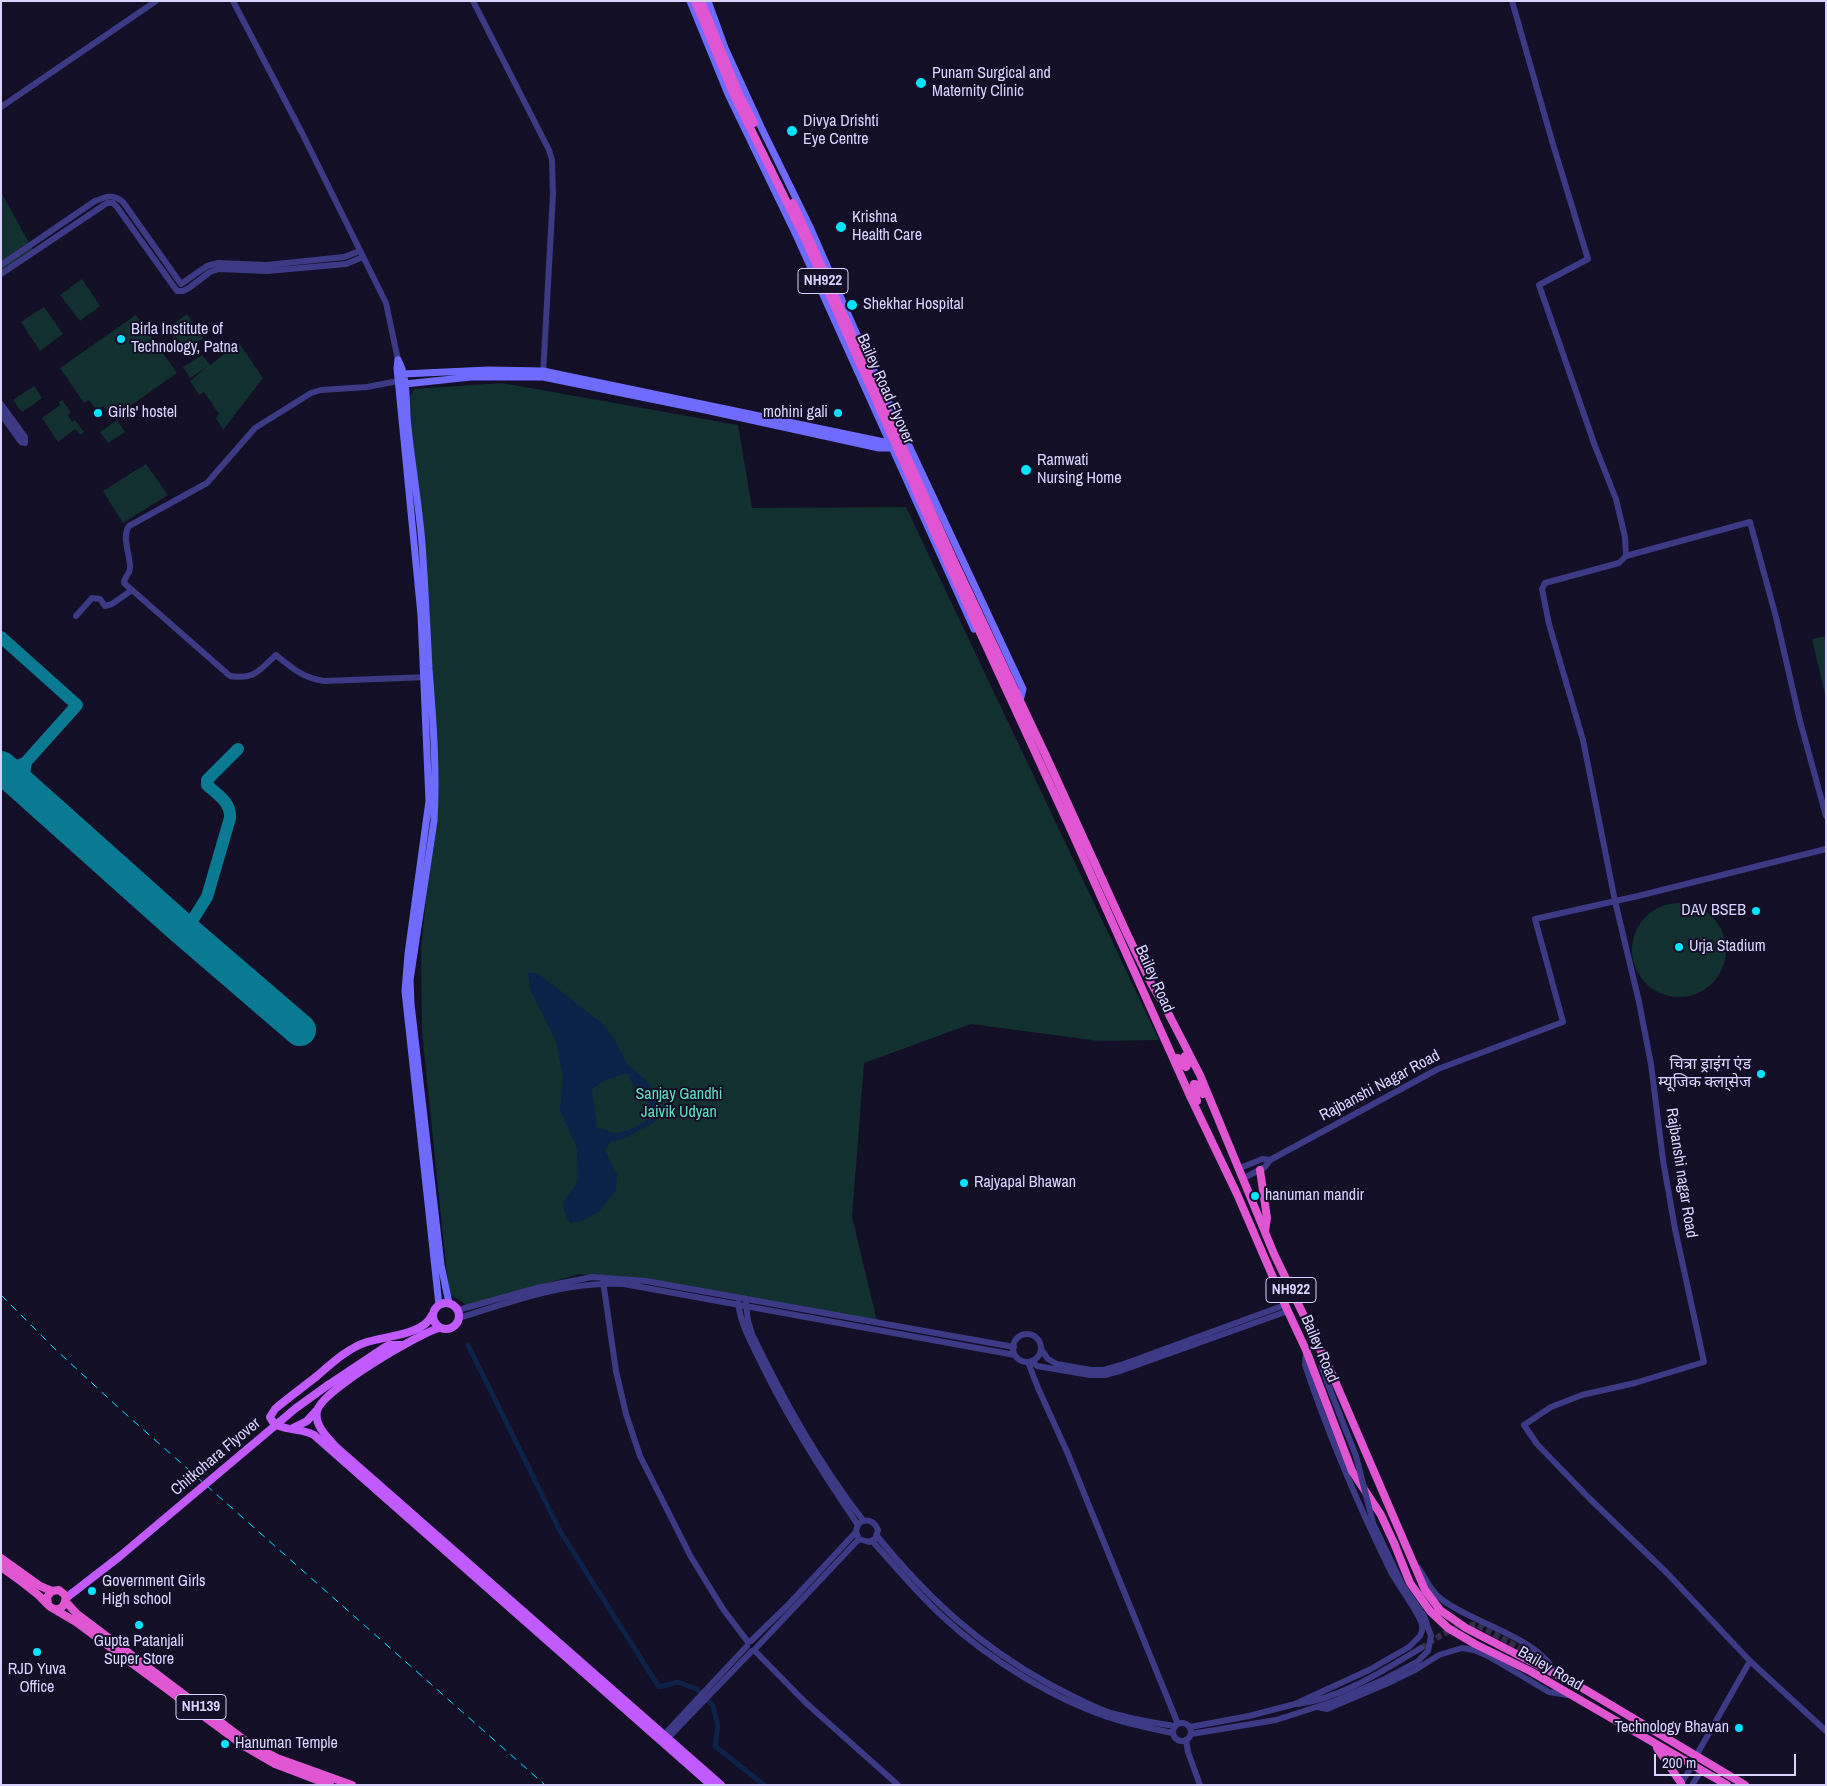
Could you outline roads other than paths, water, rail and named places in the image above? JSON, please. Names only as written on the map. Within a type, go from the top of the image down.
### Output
[{"type":"highway","name":"Bailey Road Flyover","points":[[695,1],[734,95],[805,239],[1017,704]]},
{"type":"highway","name":"Bailey Road Flyover","points":[[701,1],[738,92],[809,236],[951,562]]},
{"type":"highway","name":"Bailey Road","points":[[1017,704],[1156,993],[1200,1075],[1217,1114],[1224,1138],[1274,1254],[1322,1354],[1410,1560],[1425,1590],[1440,1610],[1466,1628],[1554,1672],[1696,1756]]},
{"type":"highway","name":"Bailey Road","points":[[1017,704],[1190,1096],[1210,1135],[1306,1350],[1352,1471],[1381,1515],[1410,1583],[1430,1611],[1448,1628],[1475,1644],[1530,1671],[1692,1766]]},
{"type":"highway","points":[[1156,993],[1188,1062],[1187,1066],[1184,1066],[1167,1042]]},
{"type":"highway","points":[[1210,1135],[1193,1088],[1194,1084],[1200,1087],[1224,1138]]},
{"type":"highway","points":[[1260,1170],[1267,1218],[1265,1232]]},
{"type":"highway","name":"NH139","points":[[1,1558],[40,1586],[52,1591],[62,1592],[77,1614],[248,1742],[277,1758],[352,1785]]},
{"type":"highway","name":"NH139","points":[[1,1567],[51,1606],[76,1622],[244,1746],[275,1764],[330,1785]]},
{"type":"highway","points":[[52,1591],[47,1597],[51,1606],[61,1608],[66,1600]]},
{"type":"highway","points":[[1626,1713],[1615,1711],[1613,1715],[1631,1731]]},
{"type":"highway","points":[[1655,1745],[1681,1784]]},
{"type":"highway","name":"NH922","points":[[1696,1756],[1745,1785]]},
{"type":"highway","name":"NH922","points":[[1692,1766],[1727,1785]]},
{"type":"main road","points":[[690,1],[733,105],[797,237],[890,446],[1009,702],[1017,704],[1023,689],[890,408],[810,227],[748,99],[725,48],[708,1]]},
{"type":"main road","points":[[733,105],[748,99]]},
{"type":"main road","points":[[763,167],[778,162]]},
{"type":"main road","points":[[835,323],[849,317]]},
{"type":"main road","points":[[849,354],[863,348]]},
{"type":"main road","points":[[449,1303],[441,1265],[411,1004],[410,980],[434,813],[423,614],[400,367],[543,374],[890,446],[906,441]]},
{"type":"main road","points":[[402,382],[543,374]]},
{"type":"main road","points":[[875,413],[890,408]]},
{"type":"main road","points":[[904,476],[919,469]]},
{"type":"main road","points":[[426,677],[429,801],[408,954],[405,991],[439,1305]]},
{"type":"main road","points":[[432,1315],[436,1325],[446,1330],[456,1325],[458,1314],[455,1306],[449,1303],[439,1305],[426,1323],[410,1331],[370,1341],[352,1349],[271,1413],[270,1417],[275,1424],[284,1428],[294,1428],[314,1435],[664,1739],[721,1785]]},
{"type":"main road","points":[[294,1428],[307,1421],[326,1399],[354,1377],[402,1345],[440,1328]]},
{"type":"main road","points":[[387,1346],[393,1336]]},
{"type":"main road","points":[[387,1346],[402,1345]]},
{"type":"main road","name":"Chitkohara Flyover","points":[[66,1600],[296,1408],[387,1346]]},
{"type":"main road","points":[[317,1410],[317,1420],[323,1432],[336,1447],[664,1739],[711,1785]]},
{"type":"street","points":[[1,107],[156,1]]},
{"type":"street","points":[[233,1],[386,304],[400,367]]},
{"type":"street","points":[[473,1],[549,150],[552,160],[553,194],[543,374]]},
{"type":"street","points":[[1512,1],[1588,259],[1539,285],[1595,446],[1616,499],[1625,537],[1626,556]]},
{"type":"street","points":[[1,265],[95,201],[106,196],[115,196],[123,202],[181,284],[207,266],[218,263],[230,267]]},
{"type":"street","points":[[1,274],[107,203],[113,203],[117,207],[177,291],[189,288],[210,272],[230,267],[266,265],[362,254]]},
{"type":"street","points":[[129,225],[136,220]]},
{"type":"street","points":[[402,382],[367,387],[320,390],[311,393],[255,428],[207,483],[129,526],[126,534],[130,568],[124,583],[230,676],[240,678],[252,676],[276,655],[310,679],[324,681],[426,677]]},
{"type":"street","points":[[1,404],[25,437],[26,443],[21,442],[1,414]]},
{"type":"street","name":"Rajbanshi nagar Road","points":[[1750,1661],[1667,1573],[1537,1444],[1524,1425],[1551,1407],[1582,1395],[1704,1362],[1675,1230],[1663,1160],[1652,1064],[1615,901],[1588,758],[1549,624],[1542,589],[1545,583],[1619,563],[1626,556],[1750,522],[1826,816]]},
{"type":"street","points":[[76,616],[92,598],[100,599],[105,606],[112,604],[132,590]]},
{"type":"street","points":[[1615,901],[1826,849]]},
{"type":"street","name":"Rajbanshi Nagar Road","points":[[1242,1179],[1265,1167],[1270,1160],[1438,1069],[1563,1022],[1535,919],[1615,901]]},
{"type":"street","name":"Rajbanshi Nagar Road","points":[[1238,1170],[1262,1159],[1270,1160]]},
{"type":"street","points":[[458,1314],[537,1288],[593,1280],[646,1281],[742,1302],[1015,1355],[1020,1360],[1037,1366],[1090,1375],[1105,1375],[1123,1370],[1286,1308]]},
{"type":"street","points":[[593,1280],[605,1302]]},
{"type":"street","points":[[603,1280],[605,1302],[622,1398],[640,1456],[690,1557],[751,1646],[805,1702],[898,1785]]},
{"type":"street","points":[[605,1302],[613,1281]]},
{"type":"street","points":[[742,1302],[1014,1347]]},
{"type":"street","points":[[664,1739],[859,1529],[870,1520],[876,1524],[878,1530],[874,1538],[865,1542],[859,1529],[843,1494],[795,1420],[752,1334],[742,1302]]},
{"type":"street","points":[[1015,1355],[1014,1343],[1017,1338],[1027,1334],[1037,1338],[1041,1349],[1048,1359],[1057,1364],[1091,1370],[1104,1370],[1286,1308]]},
{"type":"street","points":[[1030,1362],[1038,1356],[1041,1349]]},
{"type":"street","points":[[1200,1785],[1188,1752],[1186,1740],[1191,1731],[1294,1704],[1369,1670],[1399,1653],[1416,1642],[1422,1630],[1418,1617],[1397,1584],[1372,1533],[1342,1464],[1306,1365],[1306,1350]]},
{"type":"street","points":[[1191,1731],[1252,1725],[1318,1706],[1384,1679],[1417,1662],[1428,1651],[1431,1636],[1424,1616],[1403,1586],[1373,1523],[1356,1456],[1322,1367],[1322,1354]]},
{"type":"street","points":[[1030,1362],[1038,1388],[1072,1462],[1178,1740],[1186,1740]]},
{"type":"street","points":[[874,1538],[946,1611],[981,1641],[1006,1658],[1057,1688],[1109,1712],[1175,1728],[1184,1723],[1191,1731]]},
{"type":"street","points":[[1410,1560],[1421,1570],[1438,1598],[1530,1647],[1548,1660],[1554,1672]]},
{"type":"street","points":[[1294,1704],[1309,1702],[1352,1687],[1373,1677],[1421,1648]]},
{"type":"street","points":[[1318,1706],[1327,1709],[1386,1684],[1415,1670],[1439,1655],[1462,1648],[1474,1650],[1488,1656],[1549,1692],[1568,1695]]},
{"type":"street","points":[[1541,1660],[1554,1672]]},
{"type":"street","points":[[1696,1756],[1750,1661],[1826,1731]]},
{"type":"street","points":[[1283,1708],[1285,1717]]},
{"type":"street","points":[[1681,1784],[1692,1766]]},
{"type":"street","points":[[1692,1785],[1701,1771]]},
{"type":"water","points":[[528,972],[539,974],[603,1024],[615,1040],[627,1064],[649,1083],[658,1100],[660,1114],[655,1122],[623,1139],[610,1142],[605,1150],[617,1175],[616,1190],[599,1212],[582,1221],[570,1223],[564,1211],[563,1202],[578,1181],[577,1148],[560,1110],[563,1076],[556,1041],[530,989]],"holes":[[[627,1073],[634,1086],[647,1098],[653,1117],[636,1127],[621,1132],[614,1133],[597,1128],[592,1089],[606,1080]]]},
{"type":"waterway","points":[[468,1345],[560,1531],[659,1687],[678,1682],[697,1689],[713,1706],[718,1726],[715,1746],[764,1785]]},
{"type":"tunnel","points":[[1421,1648],[1441,1635],[1462,1626],[1478,1625],[1541,1660]]},
{"type":"railway","points":[[1,1295],[54,1348],[120,1409],[545,1785]]},
{"type":"place","name":"Punam Surgical and Maternity Clinic","points":[[921,83]]},
{"type":"place","name":"Divya Drishti Eye Centre","points":[[792,131]]},
{"type":"place","name":"Krishna Health Care","points":[[841,227]]},
{"type":"place","name":"Shekhar Hospital","points":[[852,305]]},
{"type":"place","name":"Birla Institute of Technology, Patna","points":[[121,339]]},
{"type":"place","name":"Girls' hostel","points":[[98,413]]},
{"type":"place","name":"mohini gali","points":[[838,413]]},
{"type":"place","name":"Ramwati Nursing Home","points":[[1026,470]]},
{"type":"place","name":"DAV BSEB","points":[[1756,911]]},
{"type":"place","name":"Urja Stadium","points":[[1679,947]]},
{"type":"place","name":"चित्रा ड्राइंग एंड म्यूजिक क्ला्सेज","points":[[1761,1074]]},
{"type":"place","name":"Rajyapal Bhawan","points":[[964,1183]]},
{"type":"place","name":"hanuman mandir","points":[[1255,1196]]},
{"type":"place","name":"Government Girls High school","points":[[92,1591]]},
{"type":"place","name":"Gupta Patanjali Super Store","points":[[139,1625]]},
{"type":"place","name":"RJD Yuva Office","points":[[37,1652]]},
{"type":"place","name":"Technology Bhavan","points":[[1739,1728]]},
{"type":"place","name":"Hanuman Temple","points":[[225,1744]]},
{"type":"park label","name":"Sanjay Gandhi Jaivik Udyan","points":[[679,1104]]}]
